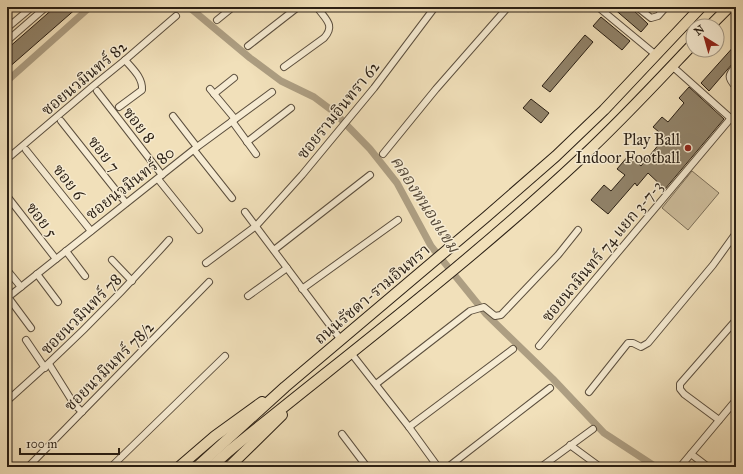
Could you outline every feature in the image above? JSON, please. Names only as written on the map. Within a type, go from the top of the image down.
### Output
[{"type":"main road","name":"ถนนรัชดา-รามอินทรา","points":[[197,467],[285,387],[435,261],[580,134],[701,7]]},
{"type":"main road","points":[[718,18],[729,7]]},
{"type":"main road","name":"ถนนรัชดา-รามอินทรา","points":[[211,467],[307,387],[456,268],[579,160],[637,104],[685,52]]},
{"type":"main road","name":"ถนนรัชดา-รามอินทรา","points":[[179,467],[233,422],[285,387]]},
{"type":"main road","name":"ถนนรัชดา-รามอินทรา","points":[[229,467],[262,436],[307,387]]},
{"type":"street","points":[[7,28],[32,7]]},
{"type":"street","points":[[7,41],[46,7]]},
{"type":"street","points":[[217,20],[233,7]]},
{"type":"street","points":[[248,46],[298,7]]},
{"type":"street","points":[[284,67],[324,38],[328,33],[330,27],[329,23],[317,7]]},
{"type":"street","name":"ซอยรามอินทรา 62","points":[[206,263],[254,223],[302,175],[374,88],[435,7]]},
{"type":"street","points":[[383,154],[436,89],[508,7]]},
{"type":"street","points":[[598,7],[656,55]]},
{"type":"street","points":[[637,7],[651,18],[658,16],[666,7]]},
{"type":"street","name":"ซอยนวมินทร์ 82","points":[[7,159],[176,16]]},
{"type":"street","points":[[119,107],[142,90],[141,79],[125,60]]},
{"type":"street","points":[[672,66],[734,120]]},
{"type":"street","points":[[736,66],[729,77],[730,81],[736,86]]},
{"type":"street","points":[[234,78],[212,91],[256,154]]},
{"type":"street","name":"ซอย 8","points":[[97,91],[199,230]]},
{"type":"street","name":"ซอยนวมินทร์ 80","points":[[7,298],[195,148],[272,92]]},
{"type":"street","points":[[247,142],[292,108]]},
{"type":"street","points":[[173,116],[232,198]]},
{"type":"street","name":"ซอยนวมินทร์ 74 แยก 3-7-3","points":[[539,346],[734,120]]},
{"type":"street","name":"ซอย 7","points":[[61,121],[126,203]]},
{"type":"street","name":"ซอย 6","points":[[26,150],[91,231]]},
{"type":"street","points":[[274,250],[370,175]]},
{"type":"street","name":"ซอย 5","points":[[7,196],[56,260]]},
{"type":"street","points":[[245,212],[341,340]]},
{"type":"street","points":[[302,289],[398,220]]},
{"type":"street","points":[[376,384],[470,311],[484,307],[495,316],[501,315],[558,255],[578,230]]},
{"type":"street","points":[[589,392],[628,342],[641,347],[648,343],[713,265],[736,233]]},
{"type":"street","name":"ซอยนวมินทร์ 78","points":[[7,401],[47,366],[132,281],[169,240]]},
{"type":"street","points":[[730,240],[736,245]]},
{"type":"street","points":[[66,251],[85,276]]},
{"type":"street","points":[[112,260],[132,281]]},
{"type":"street","points":[[248,296],[287,268]]},
{"type":"street","points":[[7,270],[21,287]]},
{"type":"street","points":[[37,274],[58,302]]},
{"type":"street","name":"ซอยนวมินทร์ 78/2","points":[[28,467],[209,282]]},
{"type":"street","points":[[7,298],[31,328]]},
{"type":"street","points":[[719,420],[684,394],[680,389],[680,384],[736,320]]},
{"type":"street","points":[[26,340],[74,404],[82,412]]},
{"type":"street","points":[[409,427],[513,349]]},
{"type":"street","points":[[351,353],[409,427],[438,467]]},
{"type":"street","points":[[111,467],[225,356]]},
{"type":"street","points":[[448,467],[550,388]]},
{"type":"street","points":[[680,467],[736,400]]},
{"type":"street","points":[[541,467],[593,429]]},
{"type":"street","points":[[342,434],[367,467]]},
{"type":"street","points":[[570,445],[600,467]]},
{"type":"street","points":[[691,454],[708,467]]},
{"type":"shaded area","points":[[692,171],[719,193],[688,230],[662,208]]},
{"type":"building","points":[[55,7],[78,7],[7,69],[7,49]]},
{"type":"building","points":[[612,7],[630,7],[648,24],[641,32]]},
{"type":"building","points":[[601,17],[630,41],[622,50],[593,26]]},
{"type":"building","points":[[585,35],[593,42],[550,92],[542,86]]},
{"type":"building","points":[[736,44],[736,61],[709,91],[701,83]]},
{"type":"building","points":[[689,87],[724,119],[665,189],[648,173],[637,186],[635,183],[608,214],[591,200],[604,185],[611,191],[625,175],[617,169],[629,155],[641,166],[665,137],[653,127],[662,117],[668,122],[684,103],[679,98]]},
{"type":"building","points":[[531,99],[549,113],[541,123],[523,108]]},
{"type":"waterway","points":[[7,81],[90,7]]},
{"type":"waterway","name":"คลองหนองแขม","points":[[189,7],[250,58],[281,81],[314,97],[334,112],[370,149],[397,183],[431,246],[486,314],[553,379],[604,433],[656,467]]},
{"type":"place","name":"Play Ball Indoor Football","points":[[688,148]]}]
